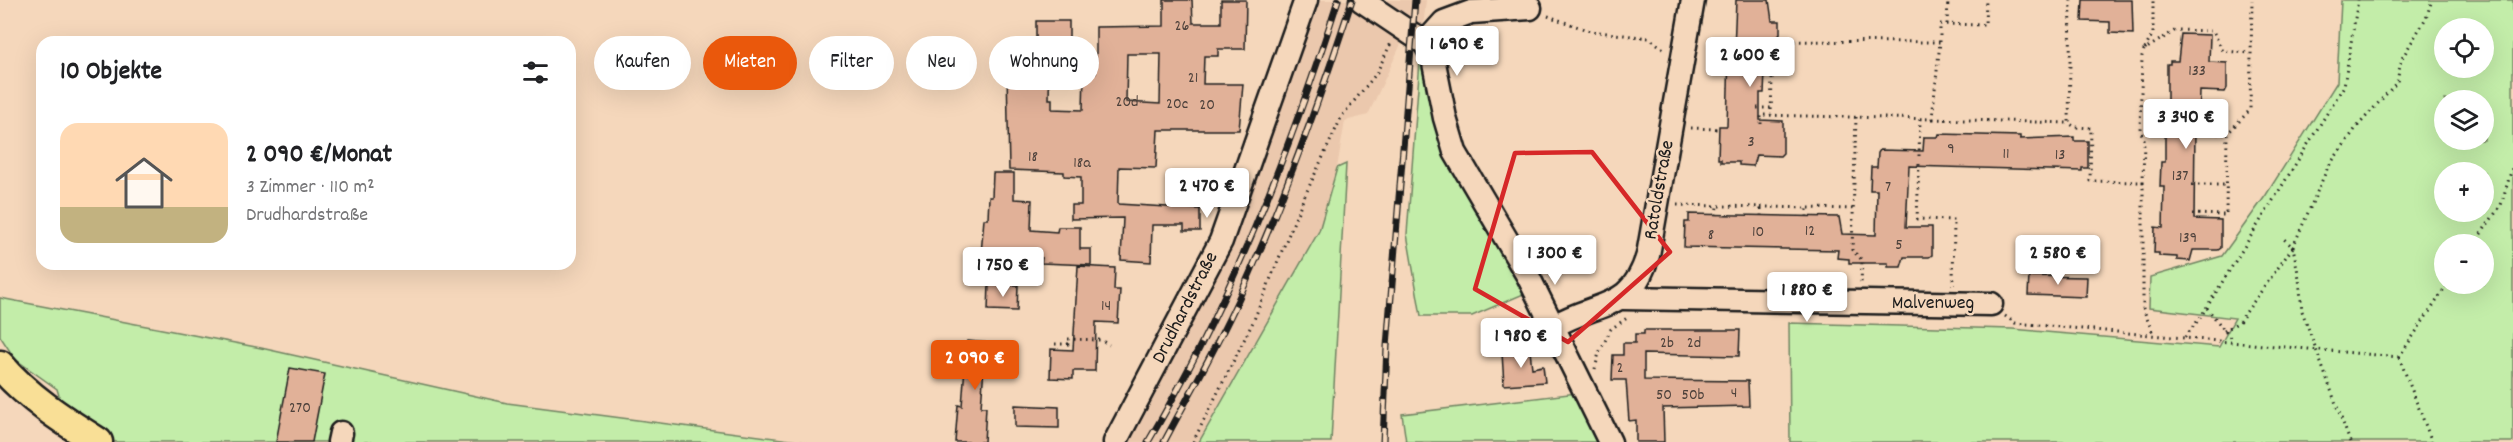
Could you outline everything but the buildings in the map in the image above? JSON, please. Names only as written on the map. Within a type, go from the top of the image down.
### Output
[{"type":"main road","points":[[2,370],[58,416],[98,442]]},
{"type":"street","name":"Drudhardstraße","points":[[1115,442],[1221,241],[1306,0]]},
{"type":"street","points":[[1361,0],[1425,43],[1433,58],[1445,118],[1455,152],[1554,326],[1610,442]]},
{"type":"street","name":"Ratoldstraße","points":[[1634,298],[1642,275],[1658,204],[1693,0]]},
{"type":"street","points":[[1425,43],[1444,22],[1471,6],[1530,8]]},
{"type":"street","points":[[1554,326],[1573,315],[1634,298]]},
{"type":"street","name":"Malvenweg","points":[[1634,298],[1860,304],[1991,304]]},
{"type":"path","points":[[1947,24],[1948,0]]},
{"type":"path","points":[[1932,119],[1940,24],[1985,25],[1986,0]]},
{"type":"path","points":[[2069,123],[2071,0]]},
{"type":"path","points":[[2153,0],[2153,33],[2142,56],[2140,130],[2144,139],[2143,308],[2154,334]]},
{"type":"path","points":[[2192,214],[2226,215],[2227,134],[2250,110],[2252,0]]},
{"type":"path","points":[[2184,337],[2206,308],[2344,86],[2358,0]]},
{"type":"path","points":[[2224,331],[2240,322],[2293,247],[2328,167],[2356,128],[2397,82],[2402,60],[2426,18],[2432,0]]},
{"type":"path","points":[[1530,8],[1590,31],[1628,33],[1649,38],[1664,49],[1684,53]]},
{"type":"path","points":[[1193,442],[1252,322],[1301,204],[1342,116],[1376,74],[1397,24]]},
{"type":"path","points":[[2144,50],[2176,30],[2213,31],[2223,51],[2250,53]]},
{"type":"path","points":[[1771,115],[1773,41],[1940,42]]},
{"type":"path","points":[[1766,53],[1773,53]]},
{"type":"path","points":[[1765,79],[1772,79]]},
{"type":"path","points":[[1757,108],[1772,108]]},
{"type":"path","points":[[1761,124],[1761,115],[2069,123],[2075,127],[2091,128],[2090,181],[2143,182]]},
{"type":"path","points":[[1856,117],[1852,250],[1862,260],[1860,304]]},
{"type":"path","points":[[1919,156],[1920,119]]},
{"type":"path","points":[[1672,128],[1719,129]]},
{"type":"path","points":[[2193,133],[2227,134]]},
{"type":"path","points":[[1919,164],[1917,219],[1954,220],[1953,304]]},
{"type":"path","points":[[2482,234],[2501,206],[2513,165]]},
{"type":"path","points":[[2192,185],[2226,185]]},
{"type":"path","points":[[1658,204],[1853,210]]},
{"type":"path","points":[[1716,215],[1717,206]]},
{"type":"path","points":[[1761,207],[1761,216]]},
{"type":"path","points":[[1807,208],[1807,217]]},
{"type":"path","points":[[2284,239],[2293,247],[2302,311],[2350,442]]},
{"type":"path","points":[[2398,357],[2441,294]]},
{"type":"path","points":[[1594,373],[1599,353],[1611,329],[1622,322],[1634,298]]},
{"type":"path","points":[[1991,304],[2015,323],[2398,357]]},
{"type":"path","points":[[2206,308],[2233,341]]},
{"type":"path","points":[[1054,344],[1068,344],[1068,339],[1100,340],[1108,345]]},
{"type":"path","points":[[2398,357],[2432,442]]},
{"type":"highlighted area","points":[[1592,152],[1670,252],[1568,342],[1475,289],[1515,153]]},
{"type":"shaded area","points":[[1320,0],[1426,0],[1421,47],[1402,42],[1368,115],[1345,121],[1337,168],[1319,231],[1199,442],[1124,442],[1209,288],[1261,164]]},
{"type":"green space","points":[[2341,0],[2513,0],[2513,442],[1790,442],[1789,323],[2012,329],[2219,347],[2235,318],[2149,308],[2150,277],[2222,256],[2266,195],[2337,82]]},
{"type":"green space","points":[[1421,47],[1450,144],[1533,290],[1472,316],[1421,316],[1407,234]]},
{"type":"green space","points":[[1346,164],[1331,442],[1199,442],[1319,231],[1337,168]]},
{"type":"green space","points":[[0,298],[261,348],[507,403],[805,442],[73,442],[57,389],[15,359],[0,336]]},
{"type":"green space","points":[[1577,393],[1601,442],[1406,442],[1402,414]]},
{"type":"railway","points":[[1148,442],[1205,336],[1255,226],[1299,114],[1338,0]]},
{"type":"railway","points":[[1164,442],[1221,336],[1270,226],[1300,152],[1352,0]]},
{"type":"railway","points":[[1383,442],[1387,346],[1415,0]]}]
